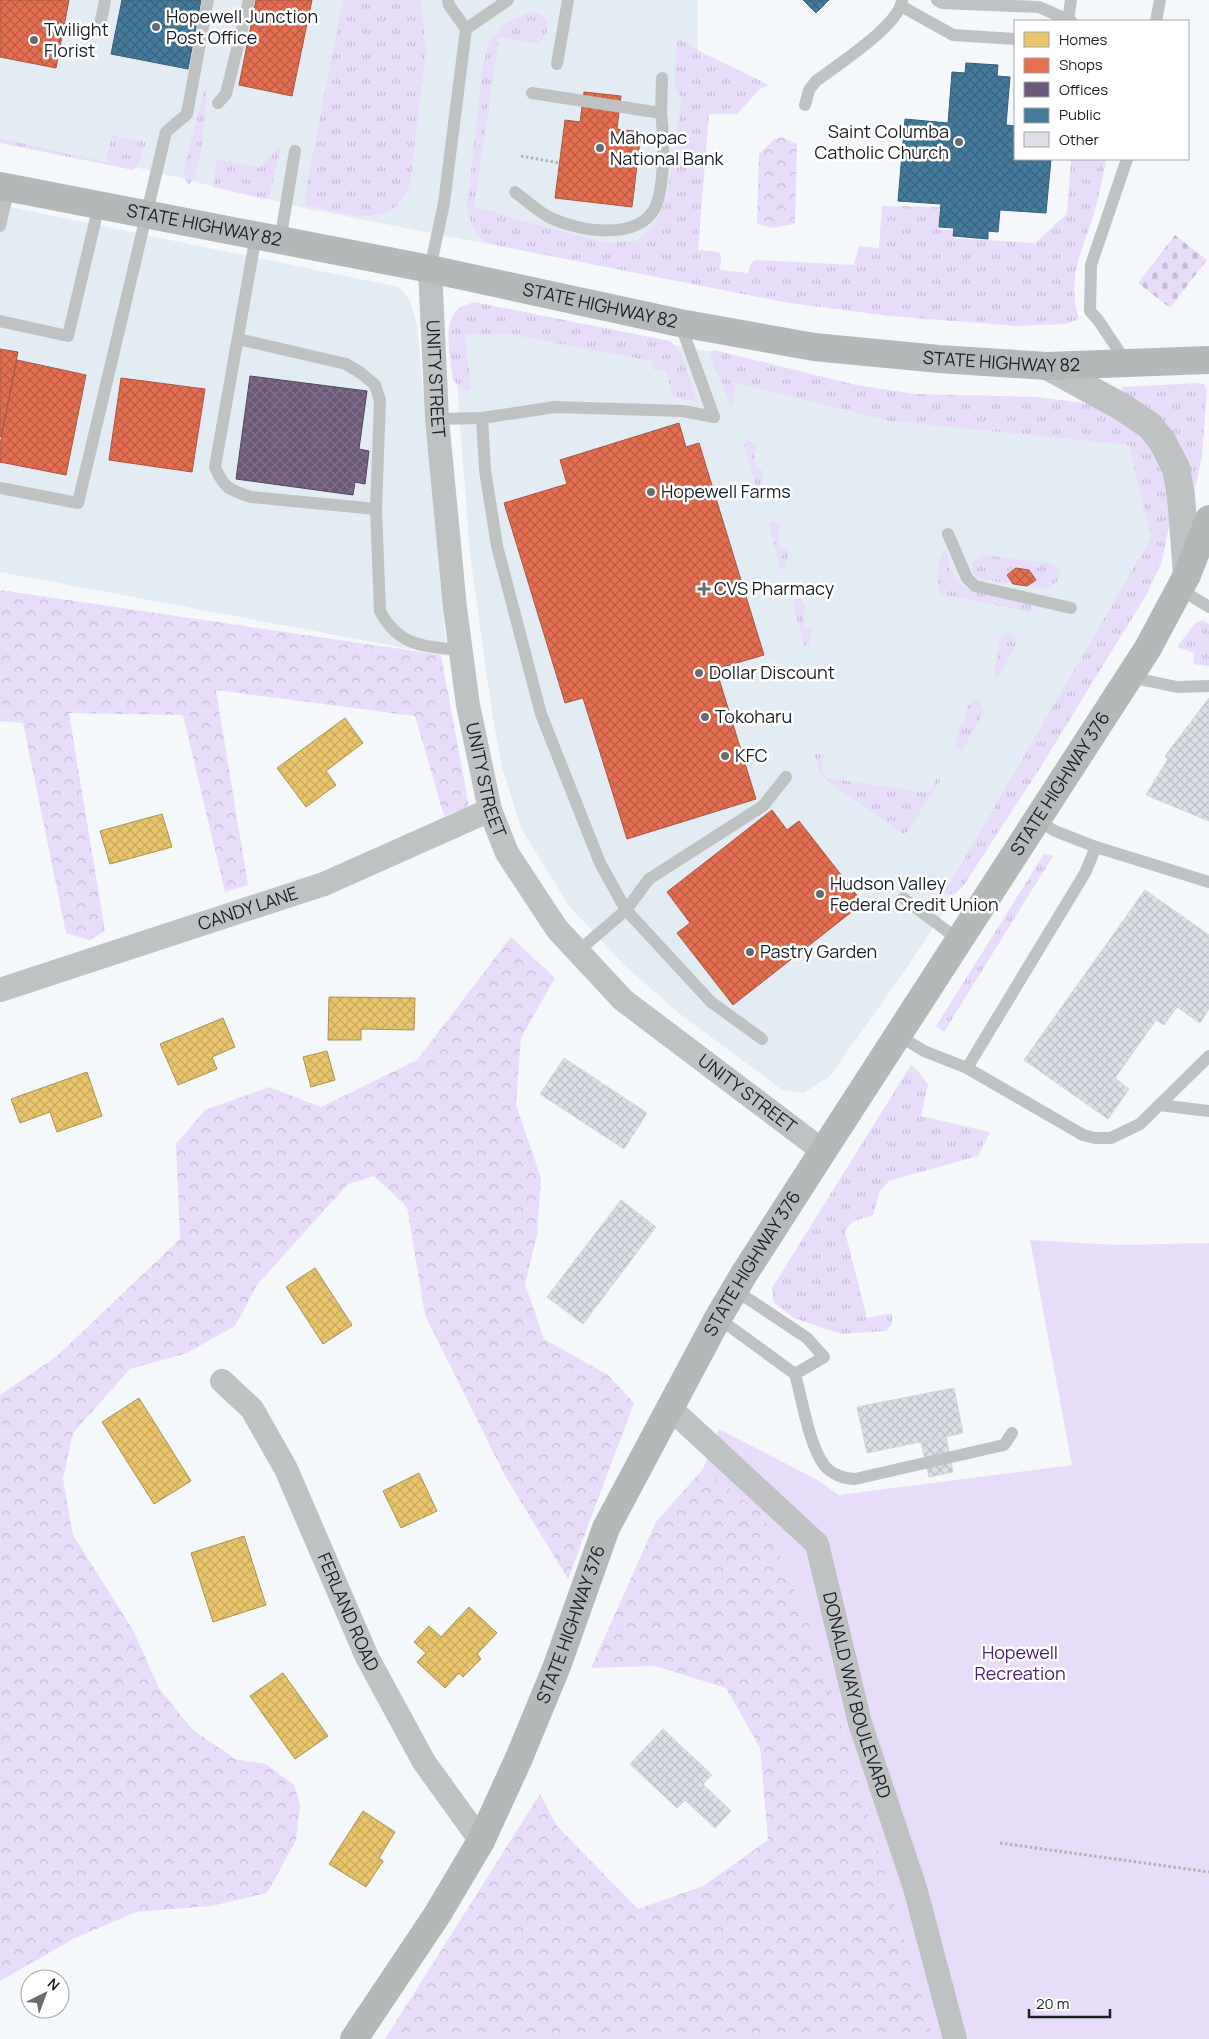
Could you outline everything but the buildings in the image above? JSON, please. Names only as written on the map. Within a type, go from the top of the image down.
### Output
[{"type":"main road","name":"STATE HIGHWAY 82","points":[[4,187],[430,269],[680,323],[814,347],[939,359],[1048,366],[1209,360]]},
{"type":"main road","name":"STATE HIGHWAY 376","points":[[354,2039],[437,1915],[481,1840],[519,1758],[557,1666],[606,1528],[718,1318],[823,1151],[1148,648],[1183,582],[1209,519]]},
{"type":"street","name":"UNITY STREET","points":[[430,269],[437,419],[460,650],[468,705],[490,810],[507,854],[557,929],[576,952],[623,1000],[823,1151]]},
{"type":"street","points":[[1048,366],[1129,411],[1149,425],[1162,441],[1176,468],[1181,496],[1183,582]]},
{"type":"street","name":"CANDY LANE","points":[[0,990],[324,884],[490,810]]},
{"type":"street","name":"FERLAND ROAD","points":[[222,1381],[252,1409],[286,1469],[367,1658],[424,1762],[481,1840]]},
{"type":"street","name":"DONALD WAY BOULEVARD","points":[[669,1407],[817,1544],[860,1723],[915,1888],[955,2039]]},
{"type":"lane","points":[[99,31],[105,0]]},
{"type":"lane","points":[[0,488],[78,504],[166,132],[187,114],[208,0]]},
{"type":"lane","points":[[218,103],[226,94],[250,0]]},
{"type":"lane","points":[[430,269],[444,203],[466,29],[449,5],[448,0]]},
{"type":"lane","points":[[466,29],[508,0]]},
{"type":"lane","points":[[558,64],[568,0]]},
{"type":"lane","points":[[937,0],[942,3],[1039,7],[1066,20]]},
{"type":"lane","points":[[1068,20],[1071,0]]},
{"type":"lane","points":[[1156,20],[1160,0]]},
{"type":"lane","points":[[805,105],[809,90],[816,81],[886,27],[902,3],[952,35],[1014,39]]},
{"type":"lane","points":[[515,192],[551,218],[583,229],[612,231],[642,223],[654,209],[661,188],[664,129],[661,113],[662,78]]},
{"type":"lane","points":[[532,93],[661,113]]},
{"type":"lane","points":[[295,151],[238,339],[215,467],[221,482],[233,491],[251,497],[376,509]]},
{"type":"lane","points":[[1126,160],[1091,265],[1090,311],[1127,364]]},
{"type":"lane","points":[[0,226],[4,187]]},
{"type":"lane","points":[[0,321],[68,336],[99,205]]},
{"type":"lane","points":[[437,419],[482,418],[555,407],[683,411],[714,417],[680,323]]},
{"type":"lane","points":[[238,339],[346,364],[362,373],[375,386],[380,400],[376,509],[380,611],[388,626],[402,637],[419,645],[460,650]]},
{"type":"lane","points":[[482,418],[485,470],[497,546],[541,714],[600,863],[626,910],[710,1002],[762,1038]]},
{"type":"lane","points":[[948,534],[967,578],[975,586],[1071,608]]},
{"type":"lane","points":[[1183,582],[1209,607]]},
{"type":"lane","points":[[1130,677],[1177,687],[1209,686]]},
{"type":"lane","points":[[576,952],[626,910],[649,879],[763,806],[786,777]]},
{"type":"lane","points":[[1037,820],[1055,830],[1096,847],[1209,882]]},
{"type":"lane","points":[[967,1068],[1085,873],[1096,847]]},
{"type":"lane","points":[[903,898],[959,940]]},
{"type":"lane","points":[[898,1035],[924,1051],[967,1068],[1082,1135],[1095,1138],[1111,1138],[1140,1124],[1209,1056]]},
{"type":"lane","points":[[1159,1105],[1209,1111]]},
{"type":"lane","points":[[735,1290],[807,1338],[824,1357],[795,1374]]},
{"type":"lane","points":[[718,1318],[795,1374],[815,1450],[825,1467],[844,1479],[855,1479],[1004,1445],[1012,1433]]},
{"type":"path","points":[[521,156],[560,163]]},
{"type":"path","points":[[1000,1843],[1209,1872]]},
{"type":"shaded area","points":[[0,0],[697,0],[698,104],[681,282],[309,209],[130,166],[0,142]]},
{"type":"shaded area","points":[[0,205],[399,287],[409,299],[417,325],[447,656],[0,572]]},
{"type":"shaded area","points":[[473,305],[718,353],[868,395],[1134,434],[1162,529],[980,856],[908,966],[830,1076],[804,1093],[782,1090],[680,1014],[625,966],[569,906],[522,830],[502,768],[492,713],[470,554],[456,373]]},
{"type":"green space","points":[[343,0],[421,0],[426,52],[410,184],[402,199],[392,209],[380,214],[366,216],[351,215],[307,205],[304,200]]},
{"type":"green space","points":[[529,12],[541,14],[547,21],[547,32],[540,43],[499,38],[474,207],[606,243],[638,241],[659,217],[667,196],[682,99],[674,87],[677,38],[705,54],[769,85],[760,89],[737,114],[709,114],[698,250],[719,252],[721,256],[720,270],[748,273],[751,263],[755,260],[854,265],[859,246],[879,248],[882,206],[940,207],[939,230],[953,230],[952,238],[1035,243],[1067,214],[1071,160],[1106,160],[1092,221],[1075,275],[1075,303],[1079,319],[1065,324],[1017,326],[889,316],[783,302],[487,243],[476,233],[467,208],[483,65],[489,42],[504,24]]},
{"type":"green space","points":[[207,90],[201,152],[195,176],[190,184],[187,183],[183,172],[204,91]]},
{"type":"green space","points":[[112,135],[146,142],[138,165],[133,170],[0,143],[0,138],[106,162]]},
{"type":"green space","points":[[782,137],[797,144],[795,224],[770,228],[757,223],[759,154],[774,139]]},
{"type":"green space","points":[[278,148],[281,149],[269,197],[265,199],[213,187],[217,159],[260,167]]},
{"type":"green space","points":[[1175,235],[1207,260],[1170,308],[1138,283]]},
{"type":"green space","points":[[474,302],[670,341],[682,355],[697,402],[673,397],[666,372],[653,368],[652,361],[509,334],[465,335],[471,390],[462,389],[453,380],[448,342],[450,322],[453,314],[459,308]]},
{"type":"green space","points":[[714,350],[856,385],[916,394],[1038,397],[1091,404],[1120,418],[1144,438],[1161,464],[1169,489],[1169,526],[1162,561],[1148,592],[1040,768],[964,885],[955,893],[943,892],[935,888],[927,880],[931,874],[949,885],[1151,538],[1129,445],[891,421],[736,383],[732,408],[713,364],[710,352]]},
{"type":"green space","points":[[1204,384],[1207,390],[1202,456],[1194,493],[1121,392],[1122,387]]},
{"type":"green space","points":[[748,440],[756,444],[754,466],[763,471],[760,489],[756,487],[744,445]]},
{"type":"green space","points":[[773,521],[780,524],[778,546],[788,551],[785,569],[780,567],[769,524]]},
{"type":"green space","points":[[945,550],[948,554],[950,569],[958,581],[966,588],[1029,601],[1033,610],[1030,612],[941,594],[938,584],[938,571],[940,559]]},
{"type":"green space","points":[[983,555],[1053,564],[1060,572],[1060,579],[1052,586],[1044,589],[982,579],[974,574],[972,568],[973,562]]},
{"type":"green space","points":[[0,590],[441,655],[469,807],[444,816],[415,716],[216,690],[248,885],[225,892],[183,715],[69,713],[105,931],[89,940],[66,933],[23,723],[0,721]]},
{"type":"green space","points":[[796,599],[801,599],[805,606],[803,625],[812,629],[809,647],[804,645],[793,603]]},
{"type":"green space","points":[[1203,620],[1209,624],[1209,666],[1193,664],[1194,653],[1177,647],[1195,623]]},
{"type":"green space","points":[[1003,634],[1013,635],[1017,644],[996,677],[994,673],[1000,639]]},
{"type":"green space","points":[[975,700],[980,701],[984,711],[962,751],[955,747],[959,727],[964,724],[968,704]]},
{"type":"green space","points":[[814,754],[824,754],[822,773],[827,778],[927,793],[931,790],[937,778],[940,778],[940,781],[907,832],[903,834],[826,780],[820,773]]},
{"type":"green space","points":[[1044,854],[1053,856],[944,1032],[936,1026]]},
{"type":"green space","points":[[511,937],[555,978],[521,1038],[516,1105],[541,1178],[537,1235],[525,1284],[544,1339],[608,1375],[634,1403],[568,1579],[504,1474],[425,1315],[407,1207],[374,1176],[348,1184],[257,1285],[235,1326],[187,1353],[130,1369],[73,1433],[63,1479],[73,1535],[133,1630],[160,1690],[192,1729],[235,1759],[266,1764],[294,1785],[300,1805],[296,1840],[267,1893],[211,1906],[136,1912],[73,1939],[0,1981],[0,1395],[57,1356],[180,1239],[176,1144],[205,1110],[269,1087],[321,1107],[417,1060]]},
{"type":"green space","points":[[911,1065],[919,1072],[928,1085],[921,1116],[990,1132],[978,1156],[889,1181],[880,1191],[873,1215],[857,1220],[847,1227],[845,1232],[867,1318],[892,1313],[892,1324],[886,1331],[841,1334],[794,1318],[773,1302],[772,1288]]},
{"type":"green space","name":"Hopewell Recreation","points":[[1030,1240],[1117,1245],[1209,1243],[1209,2039],[934,2039],[819,1647],[762,1513],[703,1469],[719,1429],[816,1479],[839,1495],[1072,1465]]},
{"type":"green space","points":[[703,1469],[762,1513],[819,1647],[934,2039],[385,2039],[540,1794],[557,1826],[638,1909],[703,1886],[768,1840],[760,1748],[726,1688],[655,1666],[591,1668],[656,1522]]},
{"type":"place","name":"Hopewell Junction Post Office","points":[[156,27]]},
{"type":"place","name":"Twilight Florist","points":[[34,40]]},
{"type":"place","name":"Saint Columba Catholic Church","points":[[959,142]]},
{"type":"place","name":"Mahopac National Bank","points":[[600,148]]},
{"type":"place","name":"Hopewell Farms","points":[[651,492]]},
{"type":"place","name":"CVS Pharmacy","points":[[704,589]]},
{"type":"place","name":"Dollar Discount","points":[[699,673]]},
{"type":"place","name":"Tokoharu","points":[[705,717]]},
{"type":"place","name":"KFC","points":[[725,756]]},
{"type":"place","name":"Hudson Valley Federal Credit Union","points":[[820,894]]},
{"type":"place","name":"Pastry Garden","points":[[750,952]]}]
